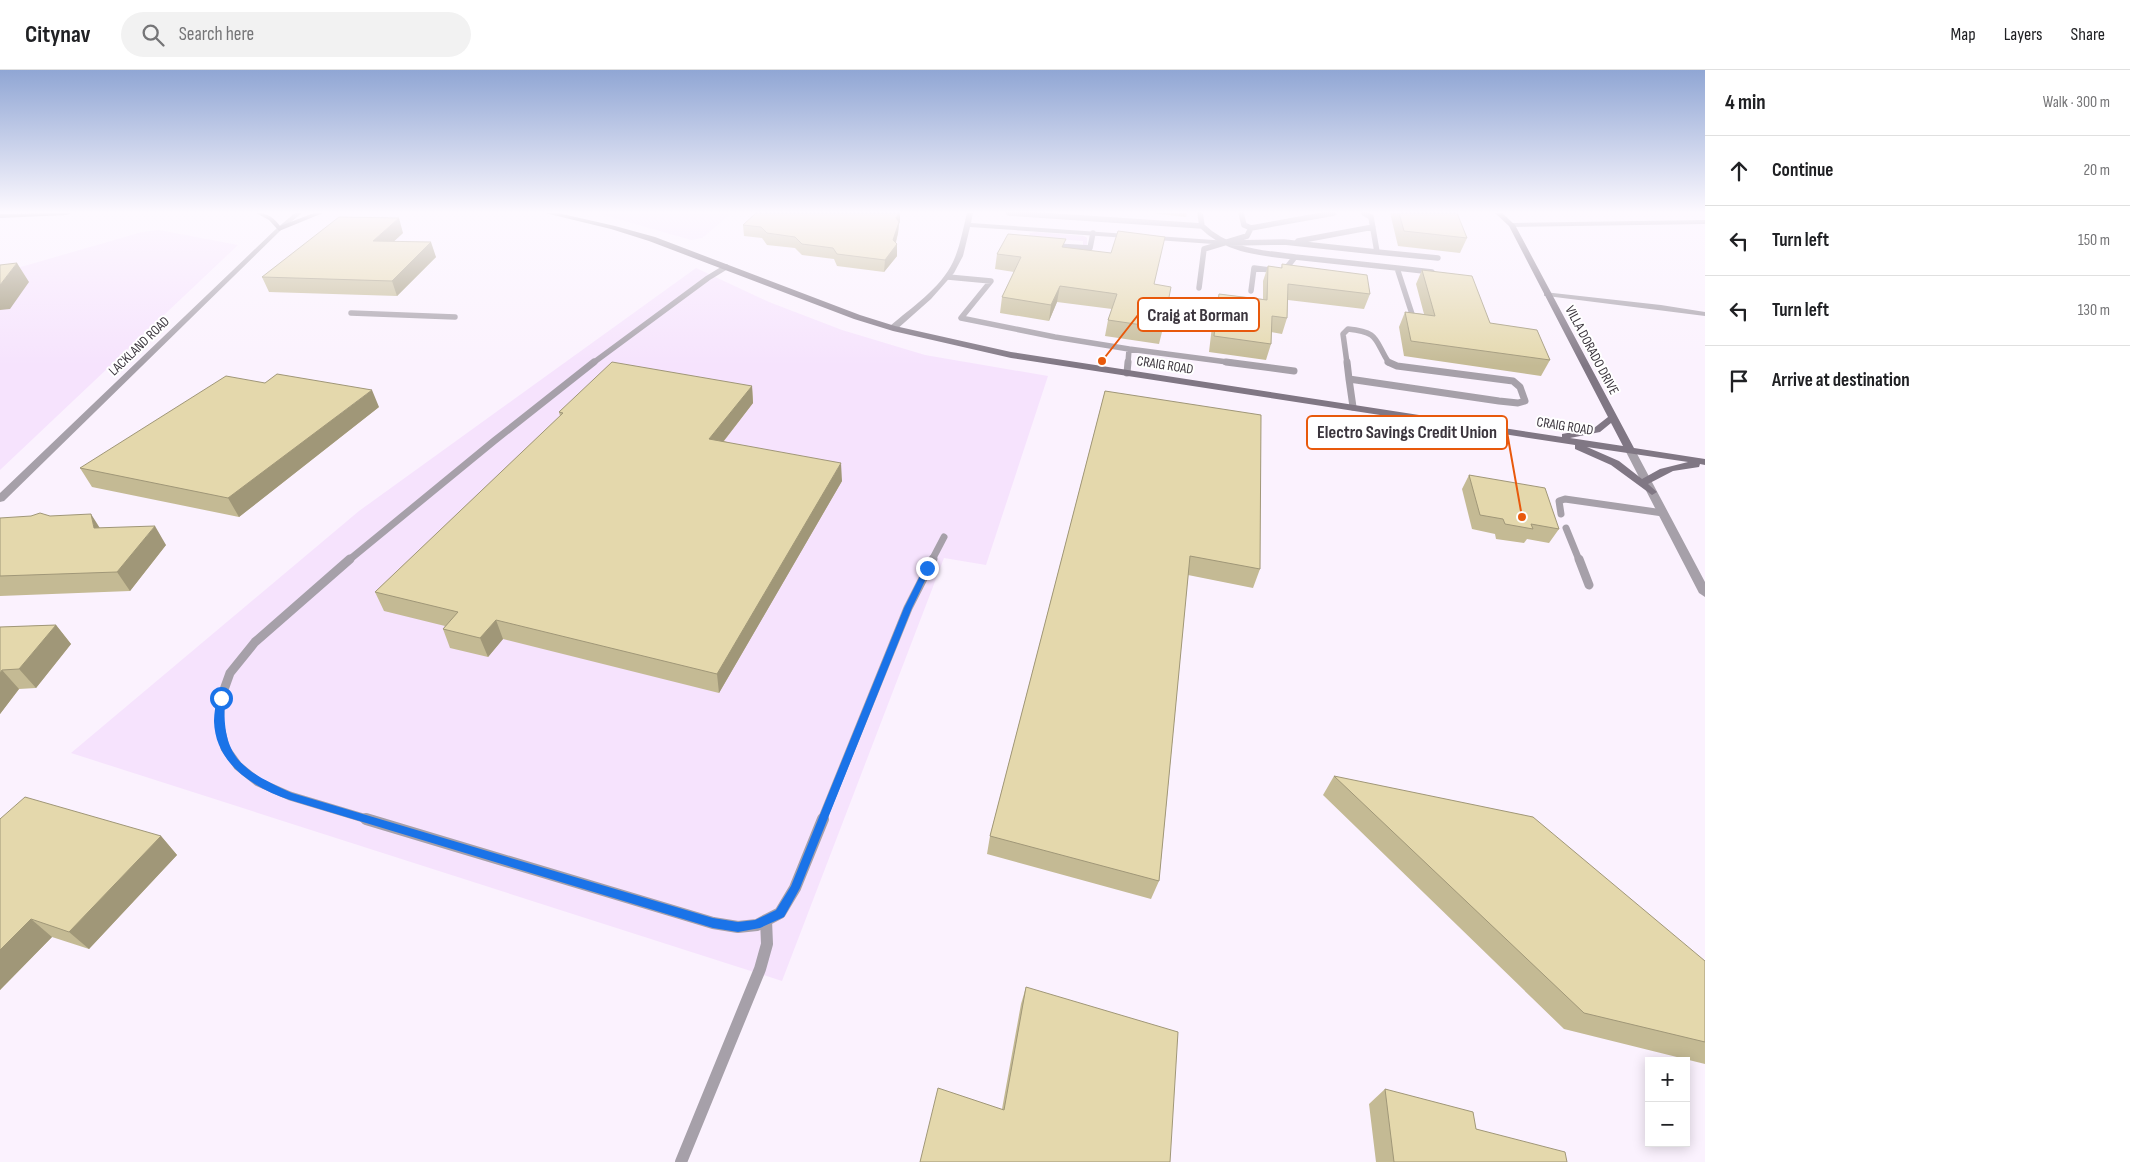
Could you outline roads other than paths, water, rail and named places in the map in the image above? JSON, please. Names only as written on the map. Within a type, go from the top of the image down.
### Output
[{"type":"main road","name":"CRAIG ROAD","points":[[718,264],[893,328],[1011,355],[1551,437],[1705,463]]},
{"type":"main road","name":"VILLA DORADO DRIVE","points":[[1532,264],[1630,450]]},
{"type":"main road","points":[[1551,437],[1591,432],[1600,428],[1613,417]]},
{"type":"main road","points":[[1551,437],[1615,463],[1652,492]]},
{"type":"main road","points":[[1646,481],[1670,468],[1705,463]]},
{"type":"street","name":"LACKLAND ROAD","points":[[0,499],[243,264]]},
{"type":"street","points":[[893,328],[930,296],[948,277],[956,264]]},
{"type":"street","points":[[1547,294],[1705,314]]},
{"type":"street","points":[[1630,450],[1705,593]]},
{"type":"lane","points":[[1199,288],[1202,264]]},
{"type":"lane","points":[[1251,291],[1254,268],[1287,272],[1291,264]]},
{"type":"lane","points":[[1360,264],[1436,272]]},
{"type":"lane","points":[[726,267],[708,278],[593,363],[494,441],[357,553],[255,642],[230,673],[221,698],[219,722],[225,748],[238,766],[258,782],[290,796],[713,923],[738,927],[756,925],[780,913],[795,888],[908,608],[944,537]]},
{"type":"lane","points":[[1398,268],[1412,314]]},
{"type":"lane","points":[[948,277],[990,282],[961,318],[1055,337],[1294,372]]},
{"type":"lane","points":[[352,312],[455,317]]},
{"type":"lane","points":[[1349,379],[1498,401],[1518,403],[1525,401],[1520,387],[1513,381],[1397,366],[1389,363],[1377,335],[1366,330],[1348,329],[1343,334],[1349,379],[1353,407]]},
{"type":"lane","points":[[1127,372],[1129,349]]},
{"type":"lane","points":[[1561,514],[1558,501],[1565,499],[1663,513]]},
{"type":"lane","points":[[1566,528],[1589,585]]},
{"type":"lane","points":[[681,1162],[760,969],[767,944],[766,920]]},
{"type":"place","name":"Craig at Borman","points":[[1102,361]]},
{"type":"place","name":"Electro Savings Credit Union","points":[[1522,517]]}]
